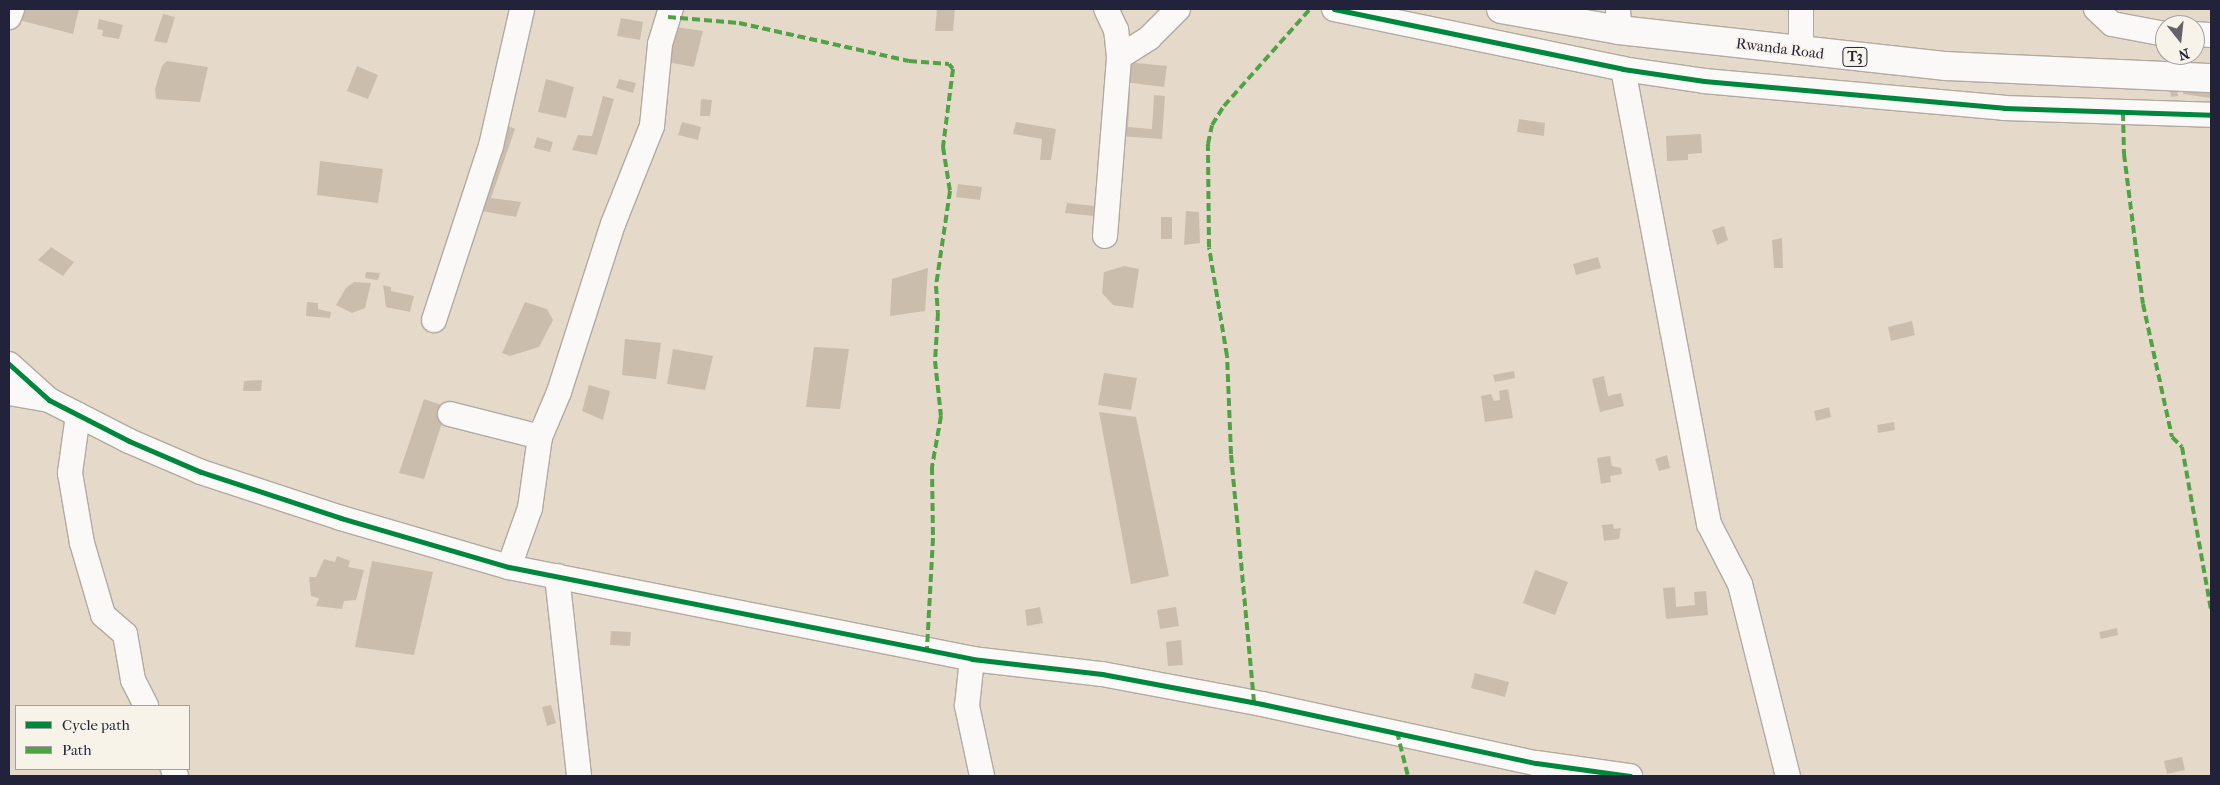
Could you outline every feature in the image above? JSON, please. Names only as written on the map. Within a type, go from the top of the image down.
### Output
[{"type":"highway","name":"Rwanda Road","points":[[1501,9],[1619,19],[1801,51],[2018,71],[2211,78]]},
{"type":"street","points":[[9,17],[12,9]]},
{"type":"street","points":[[434,320],[493,138],[522,9]]},
{"type":"street","points":[[509,567],[530,508],[540,437],[558,392],[613,224],[652,126],[660,44],[671,9]]},
{"type":"street","points":[[1105,236],[1119,57],[1116,30],[1106,9]]},
{"type":"street","points":[[1119,57],[1149,38],[1178,9]]},
{"type":"street","points":[[1334,9],[1623,68],[1704,81],[2004,108],[2211,115]]},
{"type":"street","points":[[1801,51],[1802,9]]},
{"type":"street","points":[[2096,9],[2112,24],[2155,32]]},
{"type":"street","points":[[1623,68],[1709,524],[1740,584],[1788,776]]},
{"type":"street","points":[[9,364],[48,400],[201,472],[341,518],[509,567],[972,660],[1102,674],[1254,702],[1536,763],[1630,776]]},
{"type":"street","points":[[9,393],[48,400]]},
{"type":"street","points":[[450,414],[540,437]]},
{"type":"street","points":[[78,415],[70,473],[82,543],[102,615],[125,634],[133,680],[146,705]]},
{"type":"street","points":[[557,576],[579,776]]},
{"type":"street","points":[[972,660],[967,706],[982,776]]},
{"type":"building","points":[[19,9],[79,9],[73,34],[15,19]]},
{"type":"building","points":[[937,9],[955,9],[953,31],[935,31]]},
{"type":"building","points":[[163,14],[175,17],[167,43],[154,41]]},
{"type":"building","points":[[621,18],[643,22],[640,40],[617,36]]},
{"type":"building","points":[[99,19],[123,25],[119,39],[102,36],[103,30],[97,29]]},
{"type":"building","points":[[676,27],[703,31],[694,67],[667,62]]},
{"type":"building","points":[[167,61],[208,67],[200,102],[156,99],[155,89],[162,66]]},
{"type":"building","points":[[1126,62],[1167,66],[1164,87],[1124,82]]},
{"type":"building","points":[[357,66],[378,75],[368,99],[347,91]]},
{"type":"building","points":[[546,79],[574,87],[566,118],[538,112]]},
{"type":"building","points":[[619,79],[636,83],[633,93],[616,88]]},
{"type":"building","points":[[2184,84],[2211,87],[2211,98],[2183,94]]},
{"type":"building","points":[[2177,88],[2178,96],[2171,97],[2170,89]]},
{"type":"building","points":[[1121,93],[1130,94],[1128,127],[1152,129],[1154,95],[1165,96],[1162,139],[1118,136]]},
{"type":"building","points":[[603,96],[614,99],[597,155],[572,150],[578,135],[592,136]]},
{"type":"building","points":[[701,99],[712,100],[710,116],[700,116]]},
{"type":"building","points":[[1519,119],[1545,123],[1544,136],[1517,132]]},
{"type":"building","points":[[682,122],[701,127],[698,140],[678,135]]},
{"type":"building","points":[[1016,122],[1056,129],[1051,160],[1040,160],[1042,139],[1013,134]]},
{"type":"building","points":[[505,124],[515,129],[491,198],[521,202],[516,217],[476,210]]},
{"type":"building","points":[[1701,134],[1702,153],[1688,154],[1688,160],[1667,161],[1666,136]]},
{"type":"building","points":[[537,137],[553,142],[550,152],[534,148]]},
{"type":"building","points":[[320,161],[383,169],[378,203],[317,195]]},
{"type":"building","points":[[958,184],[982,187],[980,200],[956,197]]},
{"type":"building","points":[[1067,203],[1095,206],[1094,216],[1065,213]]},
{"type":"building","points":[[1186,211],[1199,212],[1200,243],[1184,245]]},
{"type":"building","points":[[1161,217],[1172,217],[1172,239],[1161,239]]},
{"type":"building","points":[[1724,226],[1728,240],[1717,245],[1712,230]]},
{"type":"building","points":[[1782,238],[1783,268],[1774,268],[1772,240]]},
{"type":"building","points":[[51,247],[74,262],[63,276],[38,260]]},
{"type":"building","points":[[1598,257],[1601,268],[1576,275],[1573,264]]},
{"type":"building","points":[[1124,266],[1139,269],[1133,308],[1113,305],[1102,293],[1104,272]]},
{"type":"building","points":[[928,268],[925,311],[890,316],[892,279]]},
{"type":"building","points":[[366,272],[380,273],[378,280],[365,278]]},
{"type":"building","points":[[354,282],[371,283],[365,308],[352,313],[336,305],[346,288]]},
{"type":"building","points":[[383,285],[391,287],[391,291],[414,296],[410,312],[386,307]]},
{"type":"building","points":[[307,302],[318,303],[318,309],[331,312],[330,318],[306,316]]},
{"type":"building","points":[[525,302],[547,309],[553,320],[539,347],[510,356],[502,353]]},
{"type":"building","points":[[1912,321],[1915,335],[1891,341],[1888,327]]},
{"type":"building","points":[[625,339],[661,343],[656,379],[622,375]]},
{"type":"building","points":[[814,347],[849,349],[840,409],[806,407]]},
{"type":"building","points":[[673,349],[713,356],[705,390],[667,384]]},
{"type":"building","points":[[1514,371],[1515,378],[1495,382],[1493,375]]},
{"type":"building","points":[[1104,373],[1137,378],[1131,410],[1098,405]]},
{"type":"building","points":[[1604,376],[1608,396],[1621,393],[1624,406],[1600,412],[1592,379]]},
{"type":"building","points":[[262,380],[261,391],[243,391],[244,381]]},
{"type":"building","points":[[589,385],[610,391],[603,420],[582,411]]},
{"type":"building","points":[[1508,389],[1513,418],[1485,422],[1481,396],[1491,394],[1494,401],[1500,400],[1499,391]]},
{"type":"building","points":[[424,399],[447,407],[424,479],[399,473]]},
{"type":"building","points":[[1829,407],[1831,417],[1816,421],[1814,411]]},
{"type":"building","points":[[1099,412],[1136,417],[1169,576],[1131,584]]},
{"type":"building","points":[[1894,422],[1895,430],[1878,433],[1877,425]]},
{"type":"building","points":[[1667,455],[1670,468],[1659,471],[1655,459]]},
{"type":"building","points":[[1610,456],[1612,466],[1621,468],[1622,474],[1610,476],[1611,482],[1601,484],[1597,458]]},
{"type":"building","points":[[1613,524],[1614,529],[1621,528],[1619,539],[1604,541],[1602,525]]},
{"type":"building","points":[[337,556],[350,561],[348,567],[364,570],[356,600],[344,601],[342,609],[316,606],[319,598],[311,596],[309,577],[316,577],[324,559],[335,562]]},
{"type":"building","points":[[372,561],[433,572],[414,655],[355,647]]},
{"type":"building","points":[[1535,570],[1568,582],[1555,615],[1523,603]]},
{"type":"building","points":[[1675,587],[1676,607],[1695,605],[1694,592],[1706,591],[1708,615],[1666,619],[1663,588]]},
{"type":"building","points":[[1040,607],[1043,623],[1027,626],[1025,610]]},
{"type":"building","points":[[1176,607],[1179,626],[1160,629],[1157,610]]},
{"type":"building","points":[[2117,628],[2118,635],[2101,639],[2099,632]]},
{"type":"building","points":[[611,631],[631,632],[630,646],[610,645]]},
{"type":"building","points":[[1181,640],[1183,665],[1168,666],[1166,642]]},
{"type":"building","points":[[1475,673],[1509,682],[1505,697],[1471,688]]},
{"type":"building","points":[[551,705],[556,723],[547,726],[542,707]]},
{"type":"building","points":[[2182,757],[2185,770],[2167,774],[2164,761]]},
{"type":"marked path","points":[[1254,702],[1231,454],[1227,356],[1209,247],[1208,144],[1212,125],[1224,106],[1310,9]]},
{"type":"marked path","points":[[668,17],[739,23],[909,61],[949,64],[953,69],[943,147],[950,191],[936,286],[938,313],[935,361],[941,416],[932,467],[933,538],[927,650]]},
{"type":"marked path","points":[[2123,113],[2124,154],[2143,304],[2172,437],[2182,447],[2211,609]]},
{"type":"marked path","points":[[1397,732],[1408,776]]},
{"type":"cycle path","points":[[1334,9],[1623,69],[1704,81],[2004,108],[2211,115]]},
{"type":"cycle path","points":[[9,364],[49,400],[129,441],[201,472],[341,518],[509,567],[972,659],[1102,674],[1262,704],[1536,763],[1630,776]]}]
